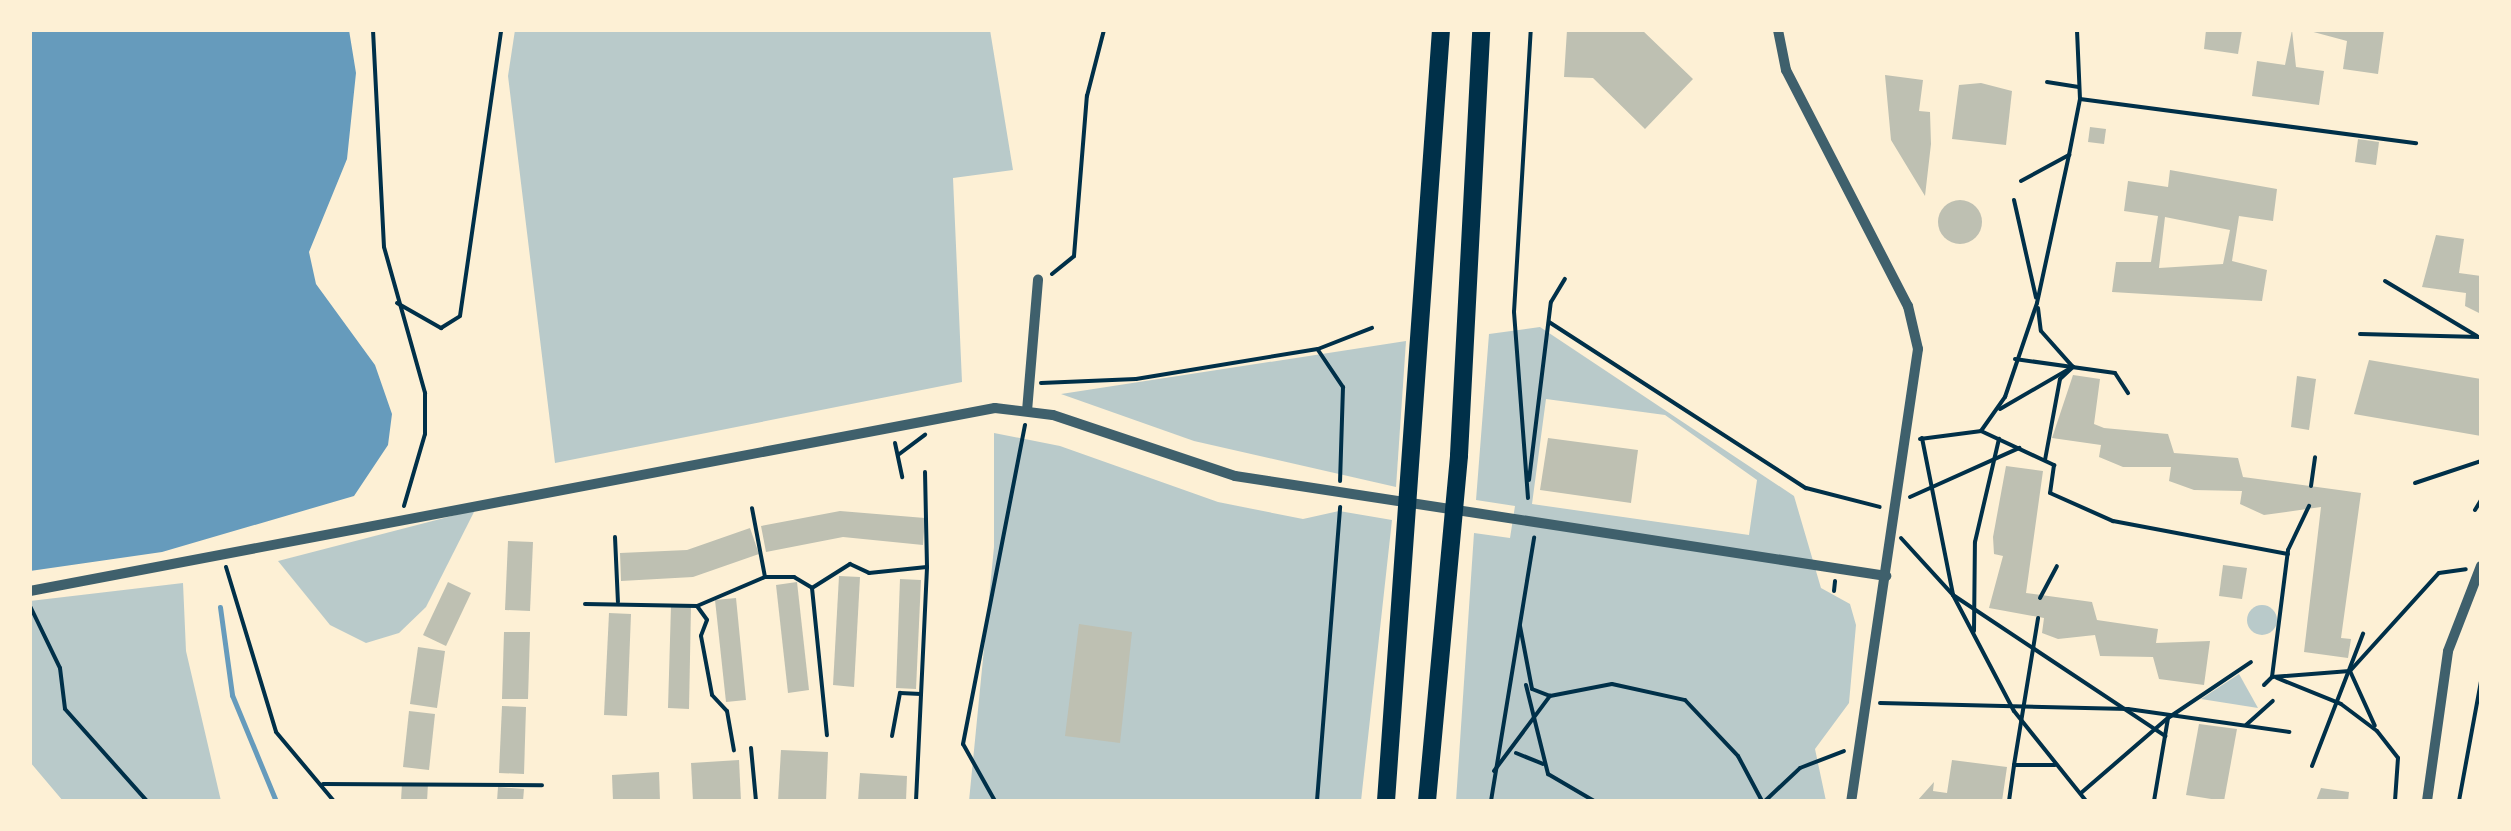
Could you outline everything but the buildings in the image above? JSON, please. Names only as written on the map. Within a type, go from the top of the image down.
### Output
[{"type":"highway","points":[[1386,801],[1441,30]]},
{"type":"highway","points":[[1427,801],[1458,473],[1482,30]]},
{"type":"street","points":[[1778,30],[1786,70],[1908,306],[1918,348],[1852,801]]},
{"type":"street","points":[[1027,410],[1038,279]]},
{"type":"street","points":[[30,590],[193,564],[405,516],[936,414],[1027,410],[1235,476],[1886,576]]},
{"type":"street","points":[[2427,801],[2440,686],[2479,569]]},
{"type":"path","points":[[373,30],[384,248],[396,302],[425,393],[426,434],[405,516]]},
{"type":"path","points":[[396,302],[440,328],[460,316],[501,30]]},
{"type":"path","points":[[1038,279],[1074,256],[1087,96],[1104,30]]},
{"type":"path","points":[[1528,509],[1514,274],[1531,30]]},
{"type":"path","points":[[1980,431],[1998,410],[2037,303],[2080,99],[2077,30]]},
{"type":"path","points":[[2046,82],[2078,88]]},
{"type":"path","points":[[2080,99],[2416,143]]},
{"type":"path","points":[[2021,181],[2069,154]]},
{"type":"path","points":[[2014,200],[2041,331],[2074,367]]},
{"type":"path","points":[[1528,498],[1549,322],[1566,279]]},
{"type":"path","points":[[2385,282],[2480,338]]},
{"type":"path","points":[[1549,322],[1806,488],[1895,506],[2020,448]]},
{"type":"path","points":[[1031,384],[1136,379],[1318,349],[1372,328]]},
{"type":"path","points":[[2360,334],[2480,338]]},
{"type":"path","points":[[1318,349],[1343,386],[1340,481]]},
{"type":"path","points":[[2015,359],[2116,373],[2128,393]]},
{"type":"path","points":[[1998,410],[2074,367]]},
{"type":"path","points":[[2045,460],[2060,379],[2074,367]]},
{"type":"path","points":[[994,801],[963,744],[1027,410]]},
{"type":"path","points":[[1906,443],[1980,431],[2054,465],[2050,492],[2113,521],[2288,554]]},
{"type":"path","points":[[898,455],[925,434]]},
{"type":"path","points":[[1922,438],[1952,595],[2014,711],[2086,801]]},
{"type":"path","points":[[1974,638],[1972,611],[1999,439]]},
{"type":"path","points":[[895,440],[902,477]]},
{"type":"path","points":[[2311,486],[2315,457]]},
{"type":"path","points":[[2415,483],[2481,461]]},
{"type":"path","points":[[916,801],[928,568],[925,472]]},
{"type":"path","points":[[2475,510],[2481,500]]},
{"type":"path","points":[[2264,685],[2272,677],[2288,554],[2308,506]]},
{"type":"path","points":[[1317,801],[1340,507]]},
{"type":"path","points":[[752,508],[765,577]]},
{"type":"path","points":[[1892,536],[1906,540],[1952,595],[1972,611],[2035,648],[2165,736]]},
{"type":"path","points":[[615,537],[618,604]]},
{"type":"path","points":[[1490,801],[1534,537]]},
{"type":"path","points":[[224,557],[276,732],[334,801]]},
{"type":"path","points":[[812,588],[850,564],[874,574],[928,568]]},
{"type":"path","points":[[2040,598],[2057,566]]},
{"type":"path","points":[[2272,677],[2350,671],[2439,573],[2454,566],[2479,569]]},
{"type":"path","points":[[584,604],[698,606],[765,577],[794,576],[812,588]]},
{"type":"path","points":[[812,588],[827,735]]},
{"type":"path","points":[[30,606],[60,668],[65,709],[147,801]]},
{"type":"path","points":[[698,606],[707,620],[701,636],[712,696],[727,711],[734,750]]},
{"type":"path","points":[[2009,801],[2025,726],[2038,618]]},
{"type":"path","points":[[1520,626],[1524,680],[1536,716],[1543,764]]},
{"type":"path","points":[[2312,766],[2341,704],[2363,634]]},
{"type":"path","points":[[2081,793],[2168,718],[2251,662]]},
{"type":"path","points":[[2350,671],[2378,731],[2398,758],[2395,801]]},
{"type":"path","points":[[2272,677],[2341,704],[2378,731]]},
{"type":"path","points":[[1524,680],[1550,696],[1612,684],[1685,700],[1738,756],[1763,801],[1800,768],[1858,746]]},
{"type":"path","points":[[2458,801],[2480,685]]},
{"type":"path","points":[[892,736],[900,693],[921,694]]},
{"type":"path","points":[[1494,771],[1516,753],[1550,696]]},
{"type":"path","points":[[1865,702],[2014,711],[2128,710],[2288,732]]},
{"type":"path","points":[[2244,727],[2272,702]]},
{"type":"path","points":[[2154,801],[2168,718]]},
{"type":"path","points":[[751,748],[756,801]]},
{"type":"path","points":[[1516,753],[1543,764],[1594,801]]},
{"type":"path","points":[[2014,765],[2055,765]]},
{"type":"path","points":[[322,785],[402,778],[542,786]]},
{"type":"shaded area","points":[[515,30],[990,30],[1013,170],[953,178],[962,382],[555,463],[508,76]]},
{"type":"shaded area","points":[[1540,327],[1794,496],[1821,588],[1850,604],[1856,625],[1849,703],[1815,749],[1826,801],[1456,801],[1474,533],[1510,538],[1515,506],[1476,500],[1489,334]],"holes":[[[1546,399],[1665,415],[1757,480],[1749,535],[1532,504]]]},
{"type":"shaded area","points":[[1406,341],[1396,487],[1194,441],[1061,394]]},
{"type":"shaded area","points":[[994,433],[1060,446],[1218,502],[1303,519],[1339,511],[1392,520],[1361,801],[969,801],[994,547]]},
{"type":"shaded area","points":[[475,510],[426,607],[399,633],[366,643],[330,625],[278,561]]},
{"type":"shaded area","points":[[183,583],[186,651],[221,801],[63,801],[30,762],[30,601]]},
{"type":"shaded area","points":[[2262,605],[2273,609],[2277,620],[2273,631],[2262,635],[2251,631],[2247,620],[2251,609]]},
{"type":"shaded area","points":[[2239,674],[2258,708],[2201,699]]},
{"type":"water","points":[[30,30],[349,30],[356,73],[347,159],[309,252],[316,284],[375,365],[392,414],[388,445],[354,496],[162,552],[30,571]]},
{"type":"waterway","points":[[220,607],[232,695],[276,801]]}]
